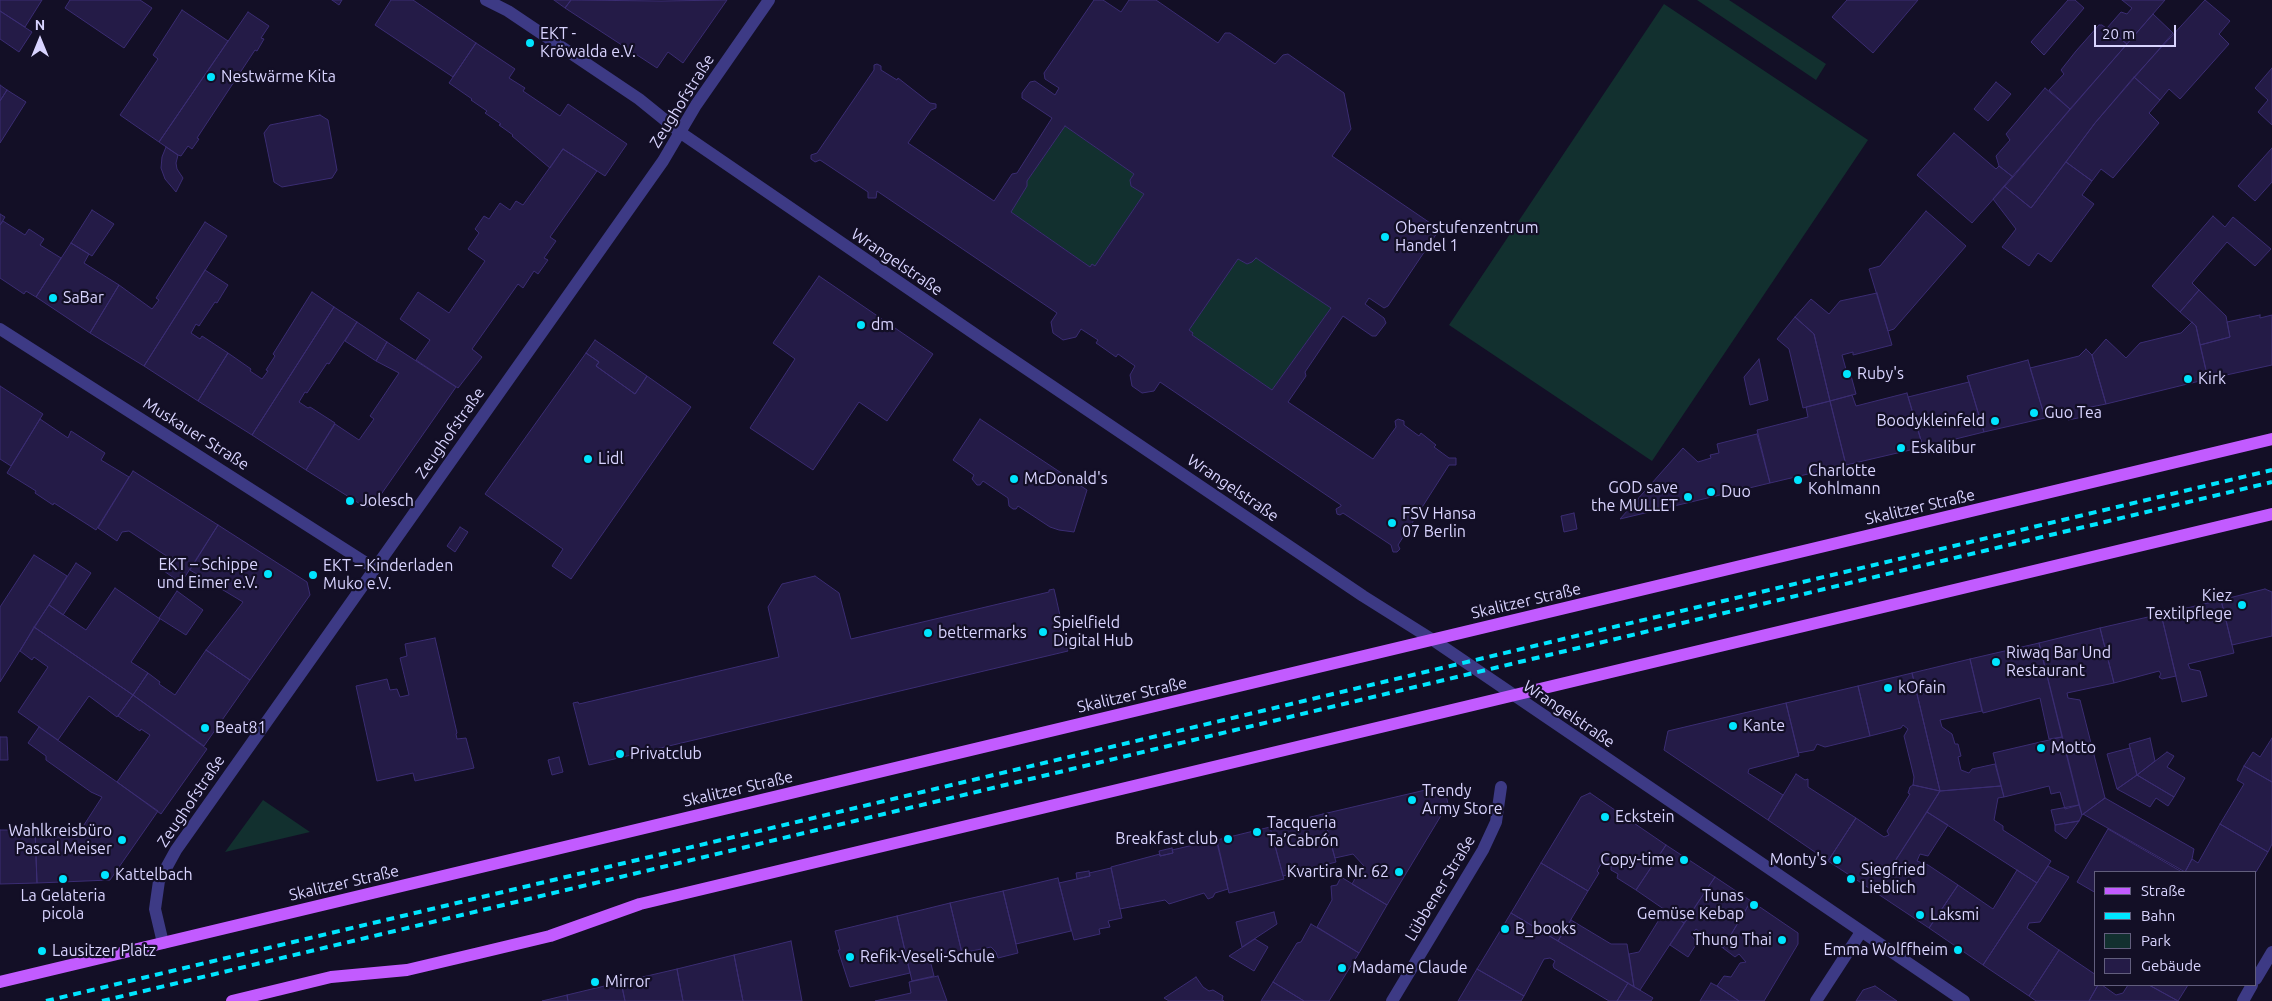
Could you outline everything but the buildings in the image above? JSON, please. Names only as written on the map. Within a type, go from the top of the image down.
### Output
[{"type":"main road","name":"Skalitzer Straße","points":[[0,982],[2272,439]]},
{"type":"main road","points":[[232,1001],[338,976],[407,970],[479,954],[550,936],[640,904],[2272,514]]},
{"type":"street","name":"Wrangelstraße","points":[[486,0],[508,11],[638,99],[681,133],[1142,447],[1433,640],[1964,1001]]},
{"type":"street","name":"Zeughofstraße","points":[[163,943],[156,909],[159,881],[176,850],[663,161],[696,105],[769,0]]},
{"type":"street","name":"Muskauer Straße","points":[[0,329],[374,568]]},
{"type":"street","name":"Lübbener Straße","points":[[1392,1001],[1483,850],[1496,822],[1501,786]]},
{"type":"street","points":[[1816,1001],[1861,932]]},
{"type":"street","points":[[2257,977],[2272,952]]},
{"type":"street","points":[[2243,1001],[2251,986]]},
{"type":"green space","points":[[1697,0],[1729,0],[1826,64],[1816,80]]},
{"type":"green space","points":[[1664,4],[1868,140],[1652,461],[1449,325]]},
{"type":"green space","points":[[1065,126],[1134,174],[1130,180],[1131,186],[1144,194],[1095,266],[1090,267],[1011,212],[1027,186],[1027,181]]},
{"type":"green space","points":[[1256,258],[1331,308],[1272,390],[1192,335],[1193,333],[1189,330],[1238,259],[1247,264]]},
{"type":"green space","points":[[263,800],[310,832],[225,852]]},
{"type":"railway","points":[[46,1001],[2272,470]]},
{"type":"railway","points":[[102,1001],[2272,482]]},
{"type":"place","name":"EKT - Kröwalda e.V.","points":[[530,43]]},
{"type":"place","name":"Nestwärme Kita","points":[[211,77]]},
{"type":"place","name":"Oberstufenzentrum Handel 1","points":[[1385,237]]},
{"type":"place","name":"SaBar","points":[[53,298]]},
{"type":"place","name":"dm","points":[[861,325]]},
{"type":"place","name":"Ruby's","points":[[1847,374]]},
{"type":"place","name":"Kirk","points":[[2188,379]]},
{"type":"place","name":"Guo Tea","points":[[2034,413]]},
{"type":"place","name":"Boodykleinfeld","points":[[1995,421]]},
{"type":"place","name":"Eskalibur","points":[[1901,448]]},
{"type":"place","name":"Lidl","points":[[588,459]]},
{"type":"place","name":"McDonald's","points":[[1014,479]]},
{"type":"place","name":"Charlotte Kohlmann","points":[[1798,480]]},
{"type":"place","name":"Duo","points":[[1711,492]]},
{"type":"place","name":"GOD save the MULLET","points":[[1688,497]]},
{"type":"place","name":"Jolesch","points":[[350,501]]},
{"type":"place","name":"FSV Hansa 07 Berlin","points":[[1392,523]]},
{"type":"place","name":"EKT – Schippe und Eimer e.V.","points":[[268,574]]},
{"type":"place","name":"EKT – Kinderladen Muko e.V.","points":[[313,575]]},
{"type":"place","name":"Kiez Textilpflege","points":[[2242,605]]},
{"type":"place","name":"Spielfield Digital Hub","points":[[1043,632]]},
{"type":"place","name":"bettermarks","points":[[928,633]]},
{"type":"place","name":"Riwaq Bar Und Restaurant","points":[[1996,662]]},
{"type":"place","name":"kOfain","points":[[1888,688]]},
{"type":"place","name":"Kante","points":[[1733,726]]},
{"type":"place","name":"Beat81","points":[[205,728]]},
{"type":"place","name":"Motto","points":[[2041,748]]},
{"type":"place","name":"Privatclub","points":[[620,754]]},
{"type":"place","name":"Trendy Army Store","points":[[1412,800]]},
{"type":"place","name":"Eckstein","points":[[1605,817]]},
{"type":"place","name":"Tacqueria Ta’Cabrón","points":[[1257,832]]},
{"type":"place","name":"Breakfast club","points":[[1228,839]]},
{"type":"place","name":"Wahlkreisbüro Pascal Meiser","points":[[122,840]]},
{"type":"place","name":"Copy-time","points":[[1684,860]]},
{"type":"place","name":"Monty's","points":[[1837,860]]},
{"type":"place","name":"Kvartira Nr. 62","points":[[1399,872]]},
{"type":"place","name":"Kattelbach","points":[[105,875]]},
{"type":"place","name":"La Gelateria picola","points":[[63,879]]},
{"type":"place","name":"Siegfried Lieblich","points":[[1851,879]]},
{"type":"place","name":"Tunas Gemüse Kebap","points":[[1754,905]]},
{"type":"place","name":"Laksmi","points":[[1920,915]]},
{"type":"place","name":"B_books","points":[[1505,929]]},
{"type":"place","name":"Thung Thai","points":[[1782,940]]},
{"type":"place","name":"Emma Wolffheim","points":[[1958,950]]},
{"type":"place","name":"Lausitzer Platz","points":[[42,951]]},
{"type":"place","name":"Refik-Veseli-Schule","points":[[850,957]]},
{"type":"place","name":"Madame Claude","points":[[1342,968]]},
{"type":"place","name":"Mirror","points":[[595,982]]}]
